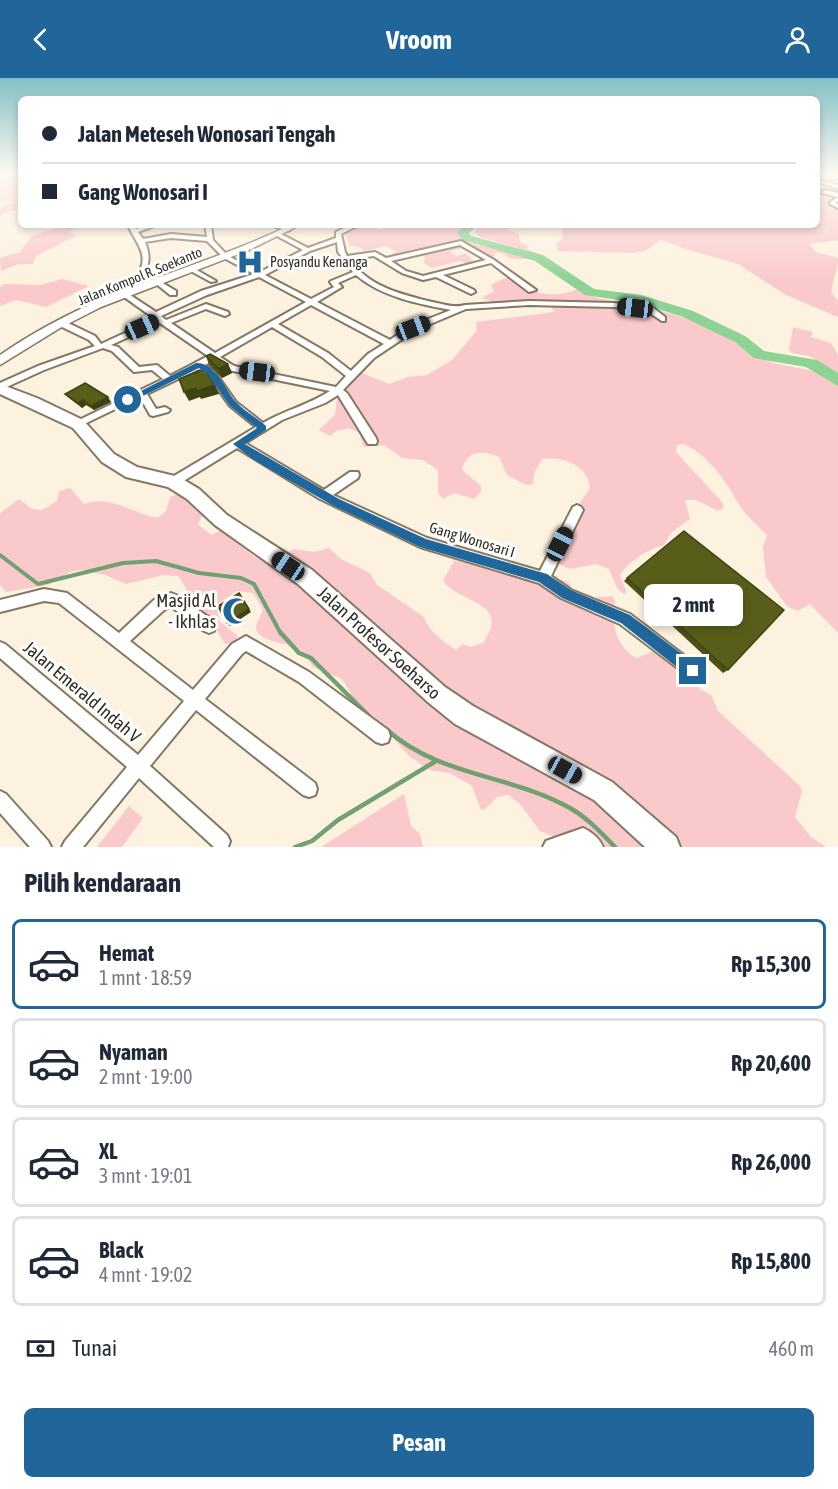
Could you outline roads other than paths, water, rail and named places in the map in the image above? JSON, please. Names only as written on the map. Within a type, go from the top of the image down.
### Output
[{"type":"main road","name":"Jalan Kompol R. Soekanto","points":[[0,361],[61,323],[156,281],[226,257],[284,229]]},
{"type":"main road","name":"Jalan Profesor Soeharso","points":[[0,388],[78,424],[108,458],[132,472],[173,482],[193,494],[221,520],[305,578],[437,695],[464,715],[603,791],[666,847]]},
{"type":"street","points":[[132,228],[145,251],[143,270],[123,289],[124,294],[162,318],[231,368],[338,390],[344,395],[372,441]]},
{"type":"street","points":[[208,228],[210,239],[226,257],[390,343]]},
{"type":"street","points":[[349,228],[338,233],[338,239],[346,258],[354,270],[377,287],[392,294],[461,310]]},
{"type":"street","points":[[284,229],[307,250]]},
{"type":"street","points":[[141,241],[171,236],[210,239]]},
{"type":"street","points":[[0,388],[41,368],[102,347],[162,318],[204,293],[260,274],[307,250],[338,239]]},
{"type":"street","points":[[386,260],[461,243],[492,261],[532,290]]},
{"type":"street","points":[[346,258],[375,254],[415,277],[423,278],[492,261]]},
{"type":"street","points":[[191,269],[213,281]]},
{"type":"street","points":[[78,424],[199,365],[313,302],[339,287],[333,282],[354,270]]},
{"type":"street","points":[[436,275],[471,292]]},
{"type":"street","points":[[156,281],[173,293]]},
{"type":"street","points":[[173,482],[263,428],[300,409],[322,401],[338,390],[350,375],[413,328],[461,310],[529,303],[613,305],[650,309],[662,320]]},
{"type":"street","points":[[162,318],[206,306],[225,314]]},
{"type":"street","points":[[61,323],[92,338],[102,347],[115,349],[137,370],[154,367],[169,380]]},
{"type":"street","points":[[272,324],[325,355],[350,375]]},
{"type":"street","points":[[199,365],[211,373],[233,404],[263,428]]},
{"type":"street","points":[[143,394],[153,413],[165,410]]},
{"type":"street","name":"Gang Wonosari I","points":[[238,444],[324,496],[424,543],[543,578],[566,594],[625,619],[693,671]]},
{"type":"street","points":[[324,496],[354,474]]},
{"type":"street","points":[[543,578],[577,510]]},
{"type":"street","points":[[0,606],[44,595],[62,597],[309,789]]},
{"type":"street","points":[[119,642],[159,605],[171,599],[209,626]]},
{"type":"street","points":[[71,847],[237,649],[249,643],[304,677],[382,736]]},
{"type":"street","name":"Jalan Emerald Indah V","points":[[0,649],[138,766],[221,841]]},
{"type":"street","points":[[0,800],[42,847]]},
{"type":"street","points":[[552,847],[583,837],[594,847]]},
{"type":"waterway","points":[[469,228],[463,233],[467,238],[539,258],[590,292],[641,299],[688,314],[740,339],[759,355],[811,363],[838,381]]},
{"type":"waterway","points":[[0,555],[38,584],[123,563],[156,561],[199,573],[241,578],[254,584],[281,634]]},
{"type":"waterway","points":[[280,632],[299,653],[311,658],[369,716]]},
{"type":"waterway","points":[[386,729],[407,745],[429,757],[523,788],[570,808],[588,821],[615,847]]},
{"type":"waterway","points":[[295,847],[312,841],[338,820],[436,761]]},
{"type":"place","name":"Posyandu Kenanga","points":[[250,262]]},
{"type":"place","name":"Masjid Al - Ikhlas","points":[[236,611]]}]
